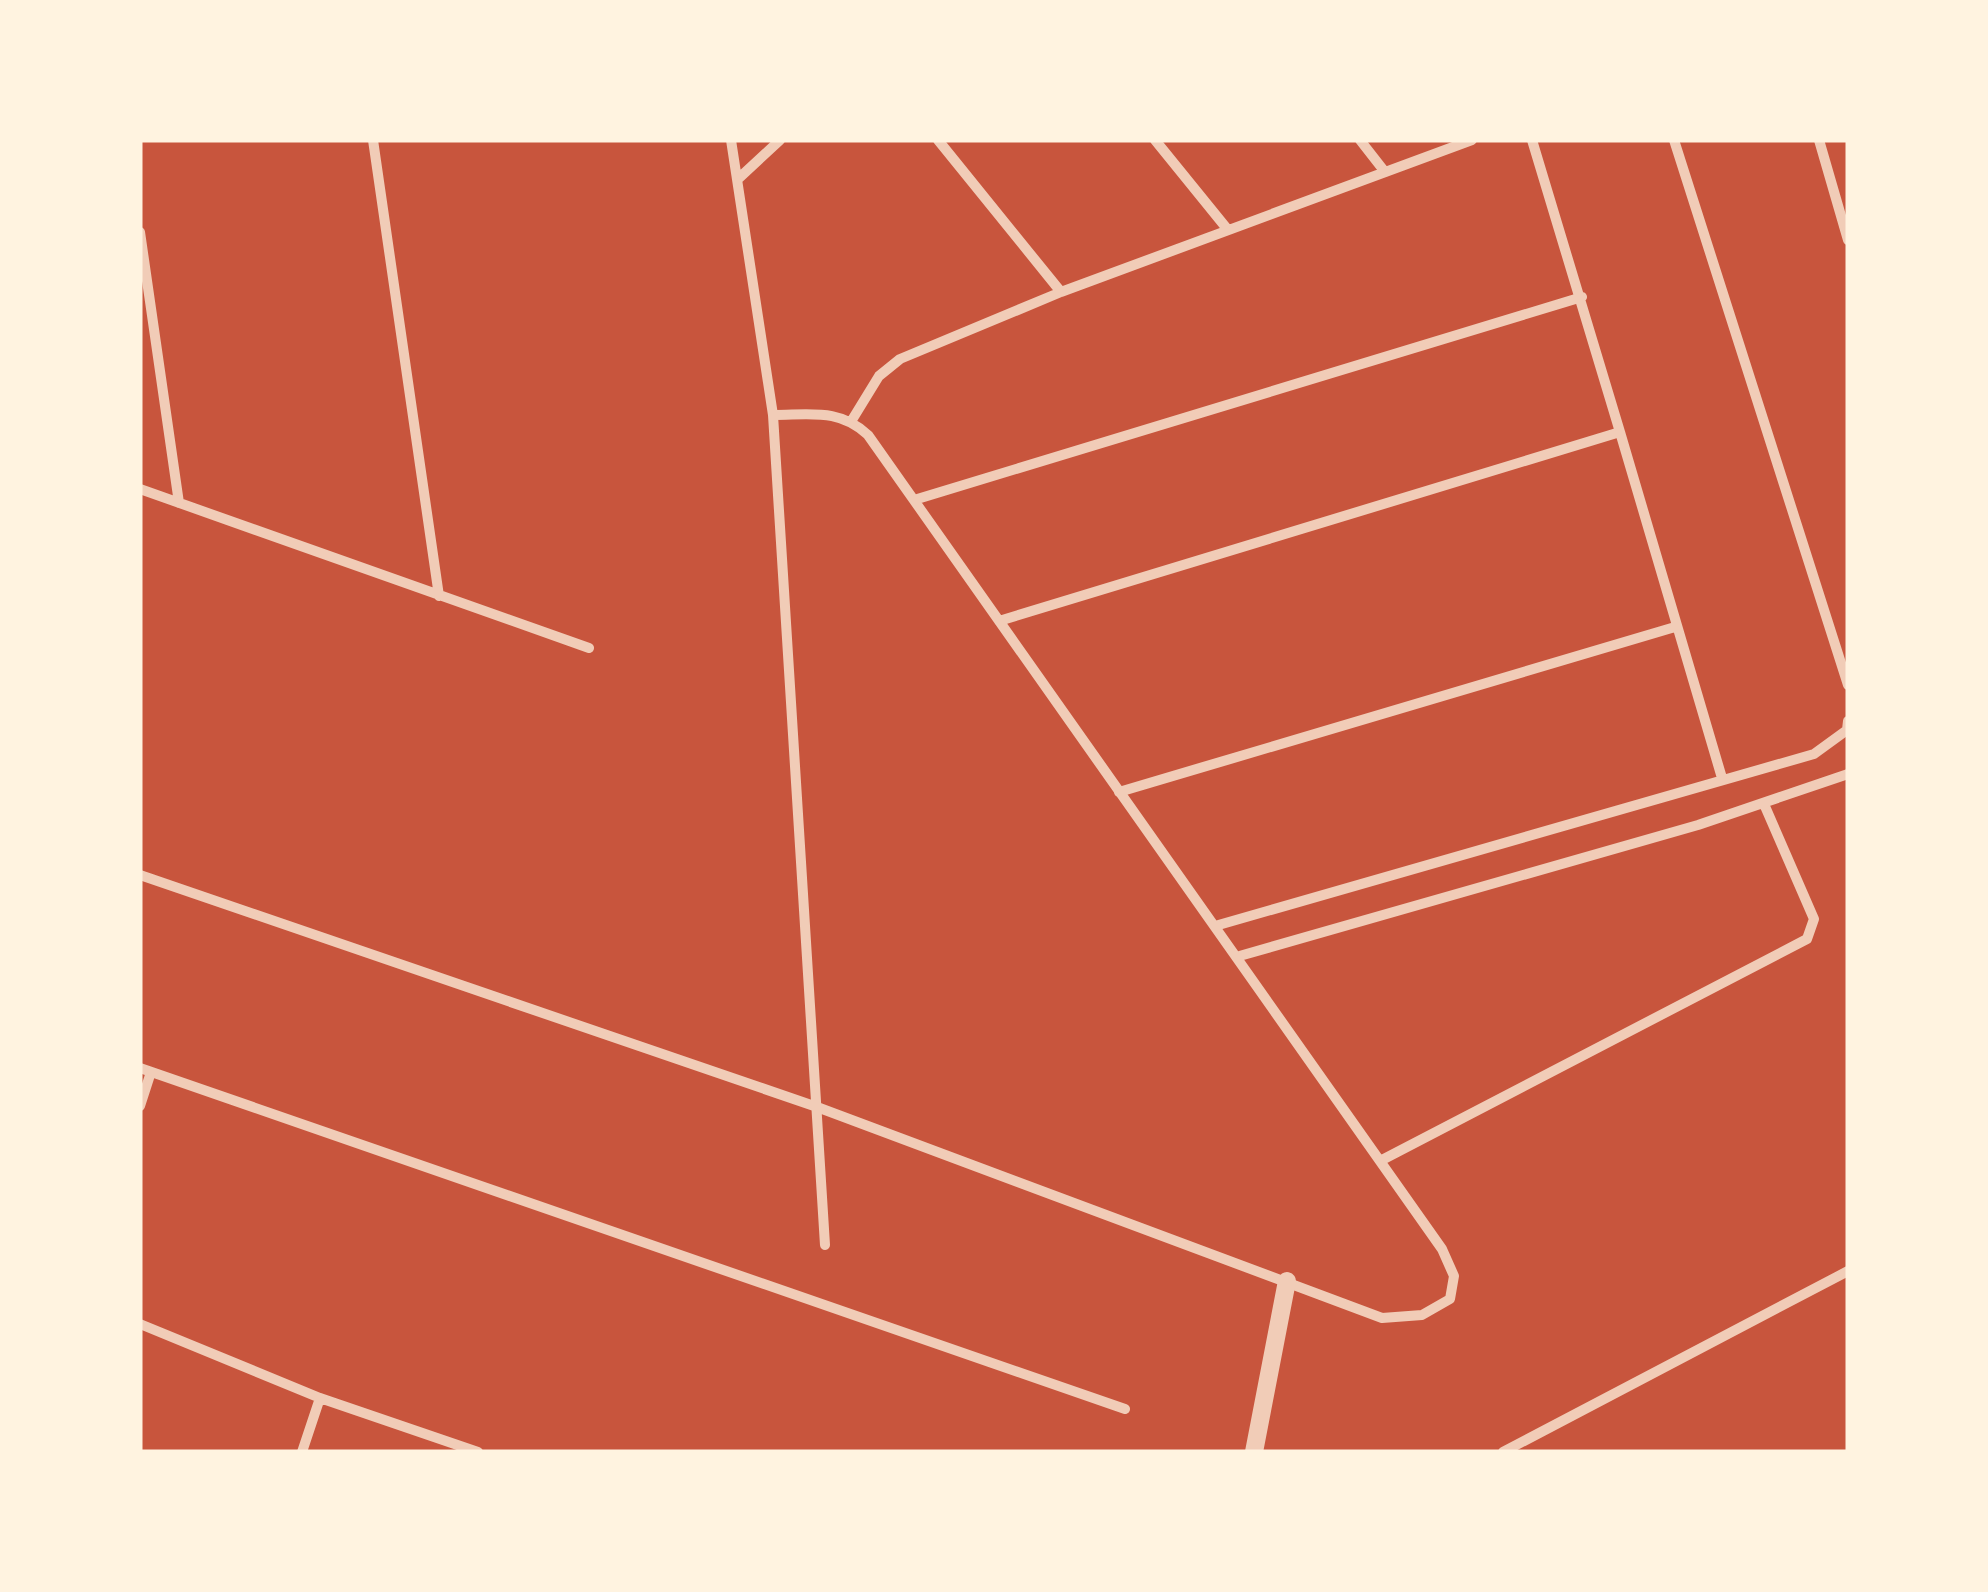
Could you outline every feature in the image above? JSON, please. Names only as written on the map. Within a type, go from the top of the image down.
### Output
[{"type":"street","points":[[373,140],[439,596]]},
{"type":"street","points":[[731,140],[773,416],[825,1245]]},
{"type":"street","points":[[738,179],[780,140]]},
{"type":"street","points":[[938,140],[1061,292]]},
{"type":"street","points":[[1155,140],[1228,230]]},
{"type":"street","points":[[1360,140],[1385,172]]},
{"type":"street","points":[[852,420],[879,376],[900,358],[1061,292],[1472,140]]},
{"type":"street","points":[[1532,140],[1722,778]]},
{"type":"street","points":[[1674,140],[1848,685]]},
{"type":"street","points":[[1819,140],[1848,240]]},
{"type":"street","points":[[140,232],[179,502]]},
{"type":"street","points":[[914,500],[1582,298]]},
{"type":"street","points":[[140,875],[817,1107],[1382,1318],[1422,1315],[1450,1299],[1454,1276],[1442,1249],[914,500],[852,420],[837,414],[773,416]]},
{"type":"street","points":[[999,621],[1620,432]]},
{"type":"street","points":[[140,489],[589,648]]},
{"type":"street","points":[[1119,792],[1675,627]]},
{"type":"street","points":[[1214,926],[1814,754],[1848,730],[1848,721]]},
{"type":"street","points":[[1236,957],[1764,804],[1848,774]]},
{"type":"street","points":[[1380,1161],[1807,939],[1814,919],[1764,804]]},
{"type":"street","points":[[140,1106],[146,1070],[1125,1410]]},
{"type":"street","points":[[1504,1452],[1848,1271]]},
{"type":"street","points":[[1254,1452],[1287,1281]]},
{"type":"street","points":[[140,1324],[320,1398],[478,1452]]},
{"type":"street","points":[[302,1452],[320,1398]]}]
